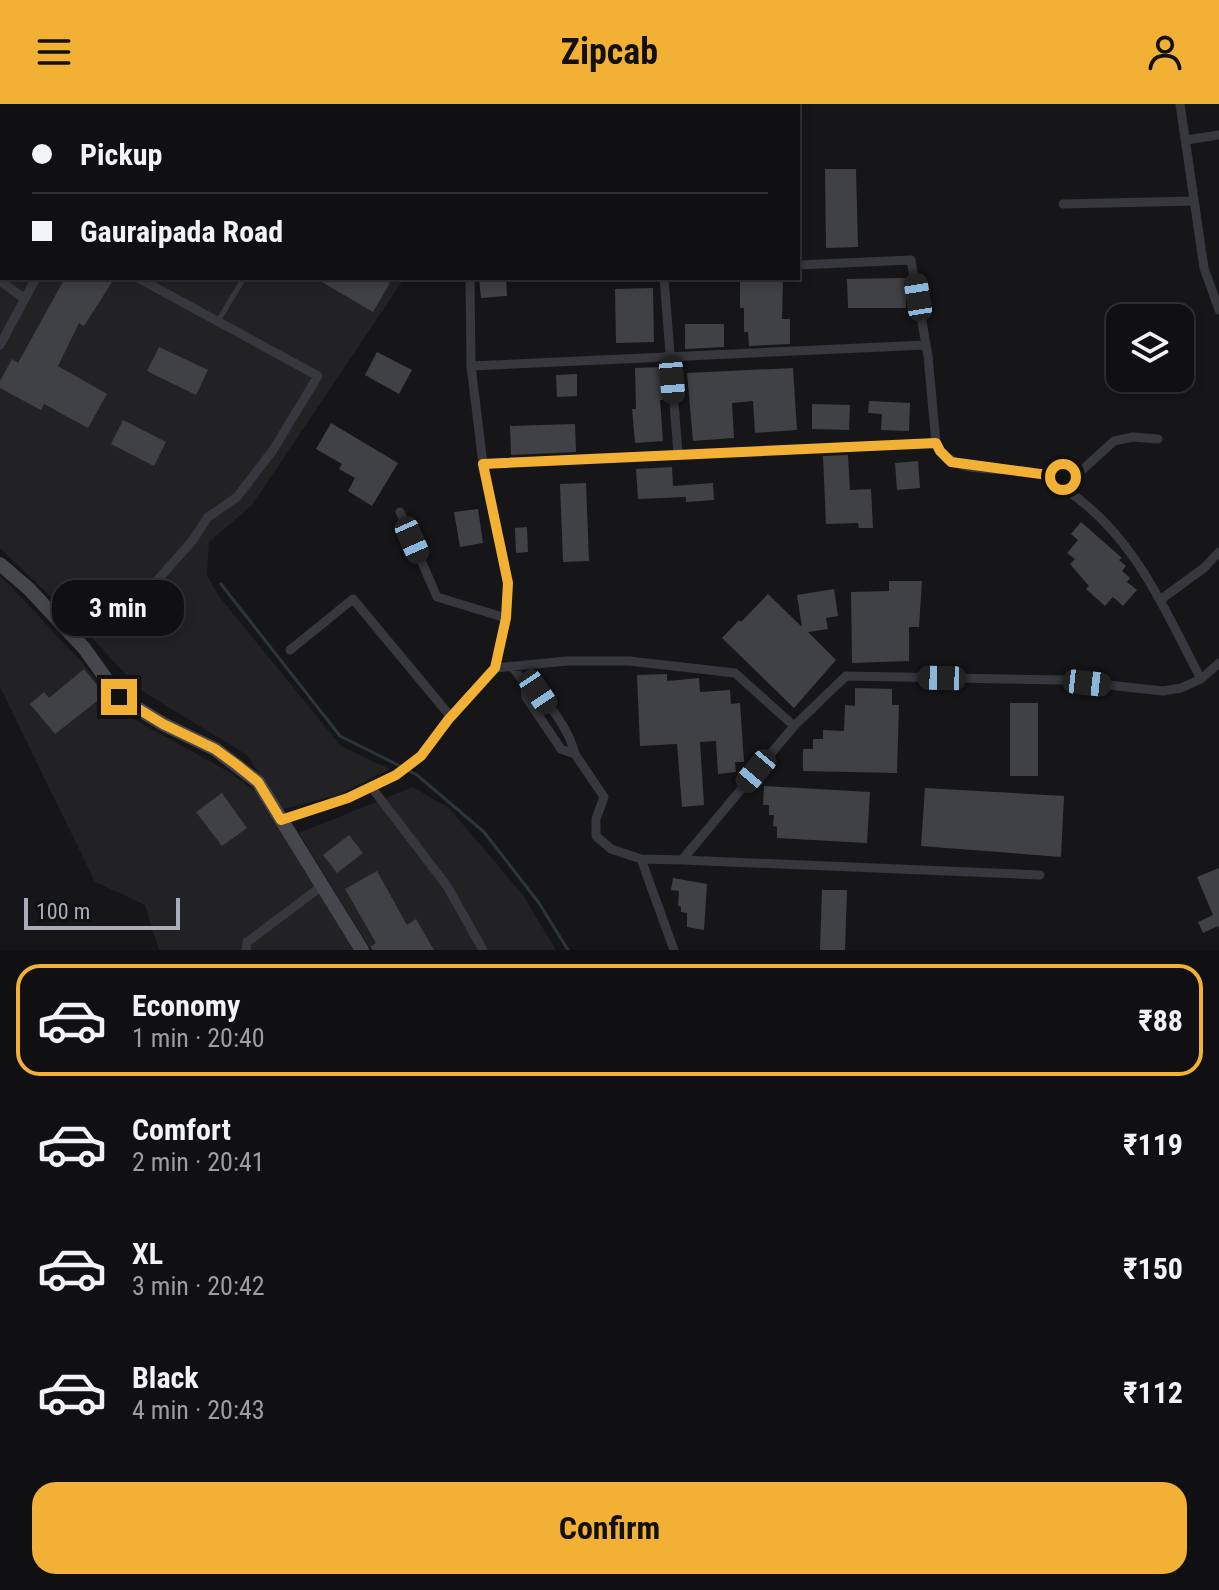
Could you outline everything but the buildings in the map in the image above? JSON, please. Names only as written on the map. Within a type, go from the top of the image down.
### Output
[{"type":"street","points":[[1180,104],[1204,268],[1219,310]]},
{"type":"street","points":[[1186,140],[1219,135]]},
{"type":"street","points":[[1063,204],[1194,201]]},
{"type":"street","points":[[800,265],[911,260],[926,345],[936,443],[951,462],[1063,477],[1080,472],[1114,441],[1133,437],[1158,439]]},
{"type":"street","points":[[0,345],[35,280]]},
{"type":"street","points":[[50,611],[134,597],[154,584],[193,540],[208,517],[237,497],[273,450],[318,376],[142,280]]},
{"type":"street","points":[[281,820],[372,788],[396,775],[421,756],[495,668],[506,618],[508,583],[483,464],[471,366],[470,280]]},
{"type":"street","points":[[664,280],[678,453]]},
{"type":"street","points":[[0,281],[25,299]]},
{"type":"street","points":[[471,366],[926,345]]},
{"type":"street","points":[[483,464],[936,443]]},
{"type":"street","points":[[1041,475],[1084,502],[1112,529],[1144,570],[1201,679]]},
{"type":"street","points":[[400,512],[437,597],[506,618]]},
{"type":"street","points":[[1160,600],[1204,568],[1219,552]]},
{"type":"street","points":[[0,564],[29,589],[84,648],[119,697],[163,724],[215,749],[258,782],[362,950]]},
{"type":"street","points":[[290,650],[353,599],[451,717]]},
{"type":"street","points":[[495,668],[567,661],[629,661],[735,673],[794,726]]},
{"type":"street","points":[[682,860],[794,726],[846,676],[1062,680],[1163,691],[1181,688],[1201,679],[1219,663]]},
{"type":"street","points":[[512,666],[525,684],[526,697],[561,749],[575,754],[604,797],[596,819],[596,836],[611,849],[641,859],[1040,875]]},
{"type":"street","points":[[372,788],[447,886],[483,950]]},
{"type":"street","points":[[641,859],[674,950]]},
{"type":"street","points":[[246,950],[247,942],[322,886]]},
{"type":"lane","points":[[217,322],[243,280]]},
{"type":"shaded area","points":[[0,280],[405,280],[252,505],[209,542],[207,575],[218,595],[341,746],[390,769],[338,795],[283,809],[247,755],[139,689],[81,626],[0,548]]},
{"type":"shaded area","points":[[0,575],[82,662],[121,712],[231,773],[261,796],[357,950],[159,950],[145,905],[95,882],[0,687]]},
{"type":"shaded area","points":[[413,787],[449,808],[523,895],[556,950],[371,950],[299,833]]},
{"type":"waterway","points":[[221,584],[340,736],[400,766]]},
{"type":"waterway","points":[[407,770],[484,832],[539,903],[568,950]]},
{"type":"route","points":[[119,697],[163,724],[215,749],[237,765],[258,782],[281,820],[348,798],[396,775],[421,756],[448,720],[495,668],[506,618],[508,583],[483,464],[936,443],[951,462],[1063,477]]}]
